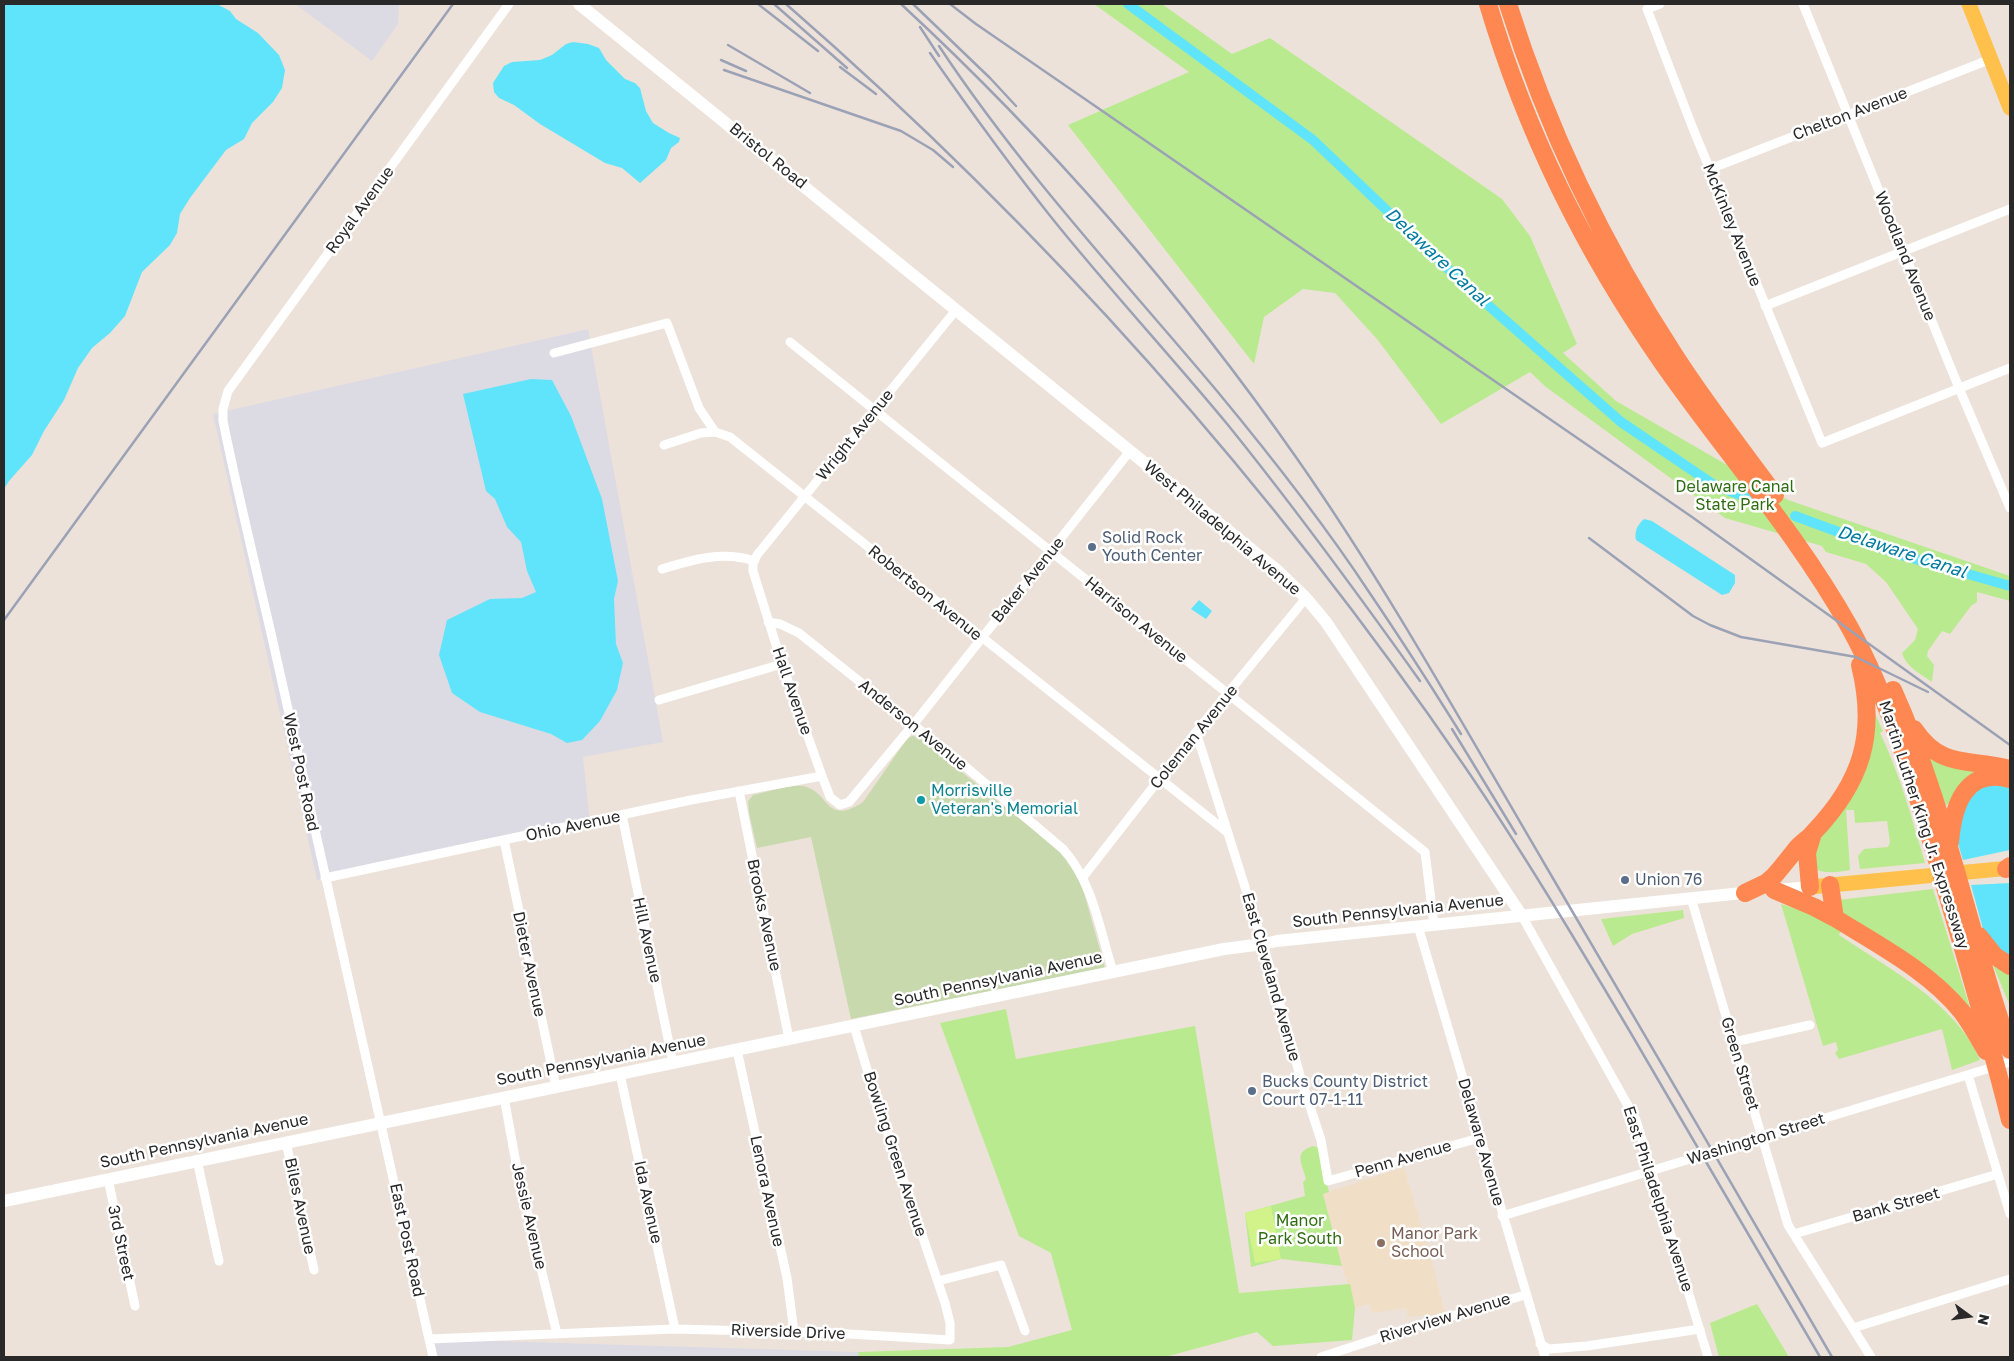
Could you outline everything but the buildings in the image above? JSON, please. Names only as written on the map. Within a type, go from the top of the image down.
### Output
[{"type":"highway","name":"Martin Luther King Jr. Expressway","points":[[1488,4],[1535,133],[1577,223],[1610,280],[1645,336],[1752,474],[1802,531],[1842,591],[1870,640],[1880,690],[1947,857]]},
{"type":"highway","name":"Martin Luther King Jr. Expressway","points":[[1508,4],[1529,65],[1556,133],[1609,242],[1675,355],[1849,626],[1860,665],[1880,690],[1900,705],[1947,857],[1953,887],[2001,1057]]},
{"type":"highway","points":[[1745,893],[1766,883],[1774,876],[1797,848],[1814,833],[1842,796],[1860,763],[1868,724],[1880,690]]},
{"type":"highway","points":[[1900,705],[1918,736],[1941,754],[1964,763],[2010,768]]},
{"type":"highway","points":[[1947,857],[1954,812],[1957,803],[1966,789],[1987,778],[2010,779]]},
{"type":"highway","points":[[1810,887],[1807,854],[1814,833]]},
{"type":"highway","points":[[1830,885],[1835,918]]},
{"type":"highway","name":"Martin Luther King Jr. Expressway","points":[[1953,887],[1974,928],[1992,998],[2001,1057],[2000,1078],[2010,1120]]},
{"type":"highway","points":[[1774,890],[1809,904],[1835,918],[1882,947],[1924,977],[1945,993],[1970,1024],[2001,1057]]},
{"type":"highway","points":[[1974,928],[1995,956],[2010,966]]},
{"type":"main road","name":"Bristol Road","points":[[579,4],[956,310]]},
{"type":"main road","points":[[1969,4],[2010,108]]},
{"type":"main road","name":"West Philadelphia Avenue","points":[[956,310],[1279,572],[1306,598],[1332,630],[1522,916]]},
{"type":"main road","name":"South Pennsylvania Avenue","points":[[4,1201],[1224,949],[1277,941],[1418,926],[2009,868]]},
{"type":"street","name":"Royal Avenue","points":[[223,421],[223,409],[228,391],[509,4]]},
{"type":"street","name":"McKinley Avenue","points":[[1660,4],[1647,9],[1765,306],[1822,443],[1959,388]]},
{"type":"street","name":"Woodland Avenue","points":[[1803,4],[1959,388],[2010,508]]},
{"type":"street","name":"Chelton Avenue","points":[[1710,169],[1847,114],[1991,60]]},
{"type":"street","points":[[1765,306],[2010,209]]},
{"type":"street","name":"Wright Avenue","points":[[754,561],[956,310]]},
{"type":"street","points":[[554,352],[667,324],[699,408],[715,432],[701,433],[664,445]]},
{"type":"street","name":"Harrison Avenue","points":[[790,342],[1425,852],[1434,925]]},
{"type":"street","points":[[1959,388],[2010,368]]},
{"type":"street","name":"West Post Road","points":[[223,421],[239,501],[381,1122]]},
{"type":"street","name":"Robertson Avenue","points":[[715,432],[730,437],[1226,832]]},
{"type":"street","name":"Baker Avenue","points":[[849,802],[913,725],[1130,451]]},
{"type":"street","points":[[662,569],[696,560],[727,556],[736,556],[754,561]]},
{"type":"street","name":"Hall Avenue","points":[[754,561],[753,571],[768,622],[822,776],[833,802],[840,805],[849,802]]},
{"type":"street","name":"Coleman Avenue","points":[[1083,877],[1196,732],[1306,598]]},
{"type":"street","name":"Anderson Avenue","points":[[768,622],[780,624],[799,633],[1063,848],[1072,858],[1083,877],[1113,972]]},
{"type":"street","points":[[659,700],[782,664]]},
{"type":"street","name":"East Cleveland Avenue","points":[[1196,732],[1226,832],[1263,944],[1301,1079],[1321,1140],[1328,1180]]},
{"type":"street","name":"Ohio Avenue","points":[[325,878],[622,815],[822,776]]},
{"type":"street","name":"Brooks Avenue","points":[[739,791],[789,1040]]},
{"type":"street","name":"Hill Avenue","points":[[622,815],[673,1064]]},
{"type":"street","name":"Dieter Avenue","points":[[504,840],[556,1087]]},
{"type":"street","name":"Green Street","points":[[1691,898],[1788,1225],[1871,1357]]},
{"type":"street","name":"East Philadelphia Avenue","points":[[1522,916],[1636,1120],[1708,1357]]},
{"type":"street","name":"Delaware Avenue","points":[[1418,926],[1525,1295],[1545,1357]]},
{"type":"street","points":[[1734,1042],[1810,1025]]},
{"type":"street","name":"Bowling Green Avenue","points":[[854,1026],[872,1086],[938,1281]]},
{"type":"street","name":"Lenora Avenue","points":[[737,1050],[786,1278],[794,1332]]},
{"type":"street","name":"Washington Street","points":[[1502,1216],[1968,1075],[2001,1057]]},
{"type":"street","name":"Ida Avenue","points":[[620,1074],[675,1329]]},
{"type":"street","points":[[1968,1075],[2010,1214]]},
{"type":"street","name":"Jessie Avenue","points":[[504,1098],[518,1174],[557,1334]]},
{"type":"street","name":"East Post Road","points":[[381,1122],[433,1357]]},
{"type":"street","name":"Penn Avenue","points":[[1328,1180],[1479,1138]]},
{"type":"street","name":"Biles Avenue","points":[[286,1142],[314,1270]]},
{"type":"street","points":[[197,1160],[219,1261]]},
{"type":"street","name":"Bank Street","points":[[1794,1234],[1998,1174]]},
{"type":"street","name":"3rd Street","points":[[108,1179],[135,1306]]},
{"type":"street","points":[[938,1281],[1001,1265],[1024,1331]]},
{"type":"street","points":[[1853,1328],[2010,1279]]},
{"type":"street","name":"Riverside Drive","points":[[429,1340],[675,1329],[794,1332],[950,1340],[949,1316],[938,1281]]},
{"type":"street","name":"Riverview Avenue","points":[[1321,1357],[1413,1327],[1525,1295]]},
{"type":"street","points":[[1540,1344],[1549,1349],[1587,1346],[1700,1329]]},
{"type":"shaded area","points":[[295,4],[399,4],[398,24],[372,61]]},
{"type":"shaded area","points":[[588,329],[663,742],[583,757],[590,822],[317,880],[213,414]]},
{"type":"shaded area","name":"Manor Park School","points":[[1404,1167],[1445,1314],[1407,1317],[1407,1308],[1372,1313],[1369,1304],[1355,1308],[1342,1266],[1323,1194]]},
{"type":"shaded area","points":[[429,1339],[858,1352],[859,1357],[433,1357]]},
{"type":"green space","name":"Delaware Canal State Park","points":[[1094,4],[1162,4],[1232,54],[1270,38],[1502,199],[1530,236],[1577,344],[1563,353],[1616,401],[1788,500],[2010,576],[2010,601],[1977,592],[1977,602],[1971,606],[1950,634],[1942,631],[1928,651],[1927,656],[1934,665],[1932,682],[1910,666],[1902,653],[1915,640],[1918,629],[1886,582],[1866,564],[1826,552],[1822,546],[1725,518],[1546,387],[1530,372],[1441,424],[1377,339],[1335,293],[1303,289],[1264,317],[1254,364],[1068,125],[1189,72]]},
{"type":"green space","points":[[1875,714],[1883,731],[1880,733],[1894,764],[1925,863],[1860,869],[1858,856],[1864,849],[1888,847],[1890,842],[1887,821],[1855,823],[1854,810],[1846,810],[1850,870],[1819,871],[1815,869],[1815,843],[1852,794],[1865,771],[1864,768]]},
{"type":"green space","points":[[912,736],[918,737],[1056,848],[1070,862],[1081,882],[1105,968],[851,1019],[811,837],[757,848],[748,801],[753,795],[785,787],[803,786],[812,789],[834,809],[841,811],[851,809],[863,802],[907,739]]},
{"type":"green space","points":[[1924,749],[1980,770],[1946,806]]},
{"type":"green space","points":[[1933,889],[1977,1030],[1842,916],[1838,900]]},
{"type":"green space","points":[[1781,904],[1810,913],[1841,931],[1839,935],[1919,989],[1938,1004],[1954,1021],[1969,1039],[1980,1060],[1952,1070],[1942,1029],[1839,1059],[1835,1053],[1838,1050],[1836,1042],[1823,1046]]},
{"type":"green space","points":[[1683,910],[1684,918],[1632,934],[1613,946],[1601,919]]},
{"type":"green space","points":[[1993,965],[2010,972],[2010,1006]]},
{"type":"green space","points":[[1006,1009],[1016,1059],[1195,1026],[1239,1293],[1350,1284],[1355,1308],[1352,1340],[1273,1346],[1257,1332],[1165,1357],[859,1357],[858,1352],[1008,1347],[1072,1330],[1051,1253],[1019,1236],[940,1023]]},
{"type":"green space","name":"Manor Park South","points":[[1313,1146],[1317,1147],[1319,1151],[1329,1192],[1323,1194],[1342,1266],[1281,1259],[1251,1267],[1245,1213],[1305,1196],[1303,1182],[1306,1179],[1300,1159],[1303,1151]]},
{"type":"green space","points":[[1271,1206],[1281,1259],[1255,1263],[1245,1213]]},
{"type":"green space","points":[[1757,1304],[1789,1357],[1719,1357],[1710,1323]]},
{"type":"water","points":[[4,4],[217,4],[230,11],[236,19],[258,33],[279,55],[285,70],[282,88],[273,102],[252,123],[244,139],[226,150],[190,198],[180,214],[177,233],[170,245],[142,272],[125,316],[110,333],[92,348],[78,368],[64,400],[44,431],[32,455],[4,489]]},
{"type":"water","points":[[573,42],[599,48],[606,60],[625,79],[635,83],[640,88],[646,111],[653,123],[680,138],[679,142],[671,148],[666,160],[640,183],[622,168],[605,163],[540,124],[514,105],[499,98],[494,92],[493,83],[504,66],[512,62],[540,60],[552,55],[566,44]]},
{"type":"water","points":[[531,379],[552,380],[571,416],[602,499],[618,581],[614,599],[616,644],[623,663],[617,690],[600,721],[582,740],[567,743],[551,734],[480,712],[452,693],[439,655],[447,620],[490,599],[522,598],[536,592],[527,571],[521,542],[507,527],[495,499],[486,491],[463,394]]},
{"type":"water","points":[[1644,519],[1652,521],[1735,575],[1735,583],[1729,593],[1722,595],[1636,540],[1637,528]]},
{"type":"water","points":[[1199,600],[1212,611],[1206,619],[1191,609]]},
{"type":"water","points":[[1983,784],[2010,785],[2010,850],[1963,860],[1957,840],[1965,798]]},
{"type":"water","points":[[2010,883],[2010,960],[1989,941],[1983,929],[1971,885]]},
{"type":"waterway","name":"Delaware Canal","points":[[1128,4],[1313,140],[1464,284],[1621,422],[1714,485],[1751,499]]},
{"type":"waterway","name":"Delaware Canal","points":[[1795,516],[1901,555],[2010,586]]},
{"type":"railway","points":[[4,620],[453,4]]},
{"type":"railway","points":[[758,4],[818,51]]},
{"type":"railway","points":[[774,4],[847,68]]},
{"type":"railway","points":[[786,4],[881,90],[973,178],[1063,270],[1150,364],[1314,560],[1391,662],[1487,799],[1629,1030],[1820,1357]]},
{"type":"railway","points":[[901,4],[1009,110],[1112,221],[1208,338],[1298,460],[1363,558],[1425,659],[1832,1357]]},
{"type":"railway","points":[[913,4],[990,78],[1016,106]]},
{"type":"railway","points":[[950,4],[976,24],[1692,517],[2010,745]]},
{"type":"railway","points":[[920,27],[939,56]]},
{"type":"railway","points":[[728,45],[810,93]]},
{"type":"railway","points":[[939,46],[971,92],[1038,180],[1217,391],[1296,489],[1351,566],[1461,734]]},
{"type":"railway","points":[[930,53],[989,136],[1051,217],[1228,425],[1278,488],[1420,681]]},
{"type":"railway","points":[[721,60],[746,71]]},
{"type":"railway","points":[[840,67],[876,94]]},
{"type":"railway","points":[[724,70],[901,131],[933,150],[953,167]]},
{"type":"railway","points":[[1589,538],[1693,616],[1710,625],[1741,637],[1856,657],[1928,692]]},
{"type":"railway","points":[[1452,729],[1516,834]]},
{"type":"place","name":"Solid Rock Youth Center","points":[[1092,547]]},
{"type":"place","name":"Morrisville Veteran's Memorial","points":[[921,800]]},
{"type":"place","name":"Union 76","points":[[1625,880]]},
{"type":"place","name":"Bucks County District Court 07-1-11","points":[[1252,1091]]},
{"type":"place","name":"Manor Park School","points":[[1381,1243]]}]
